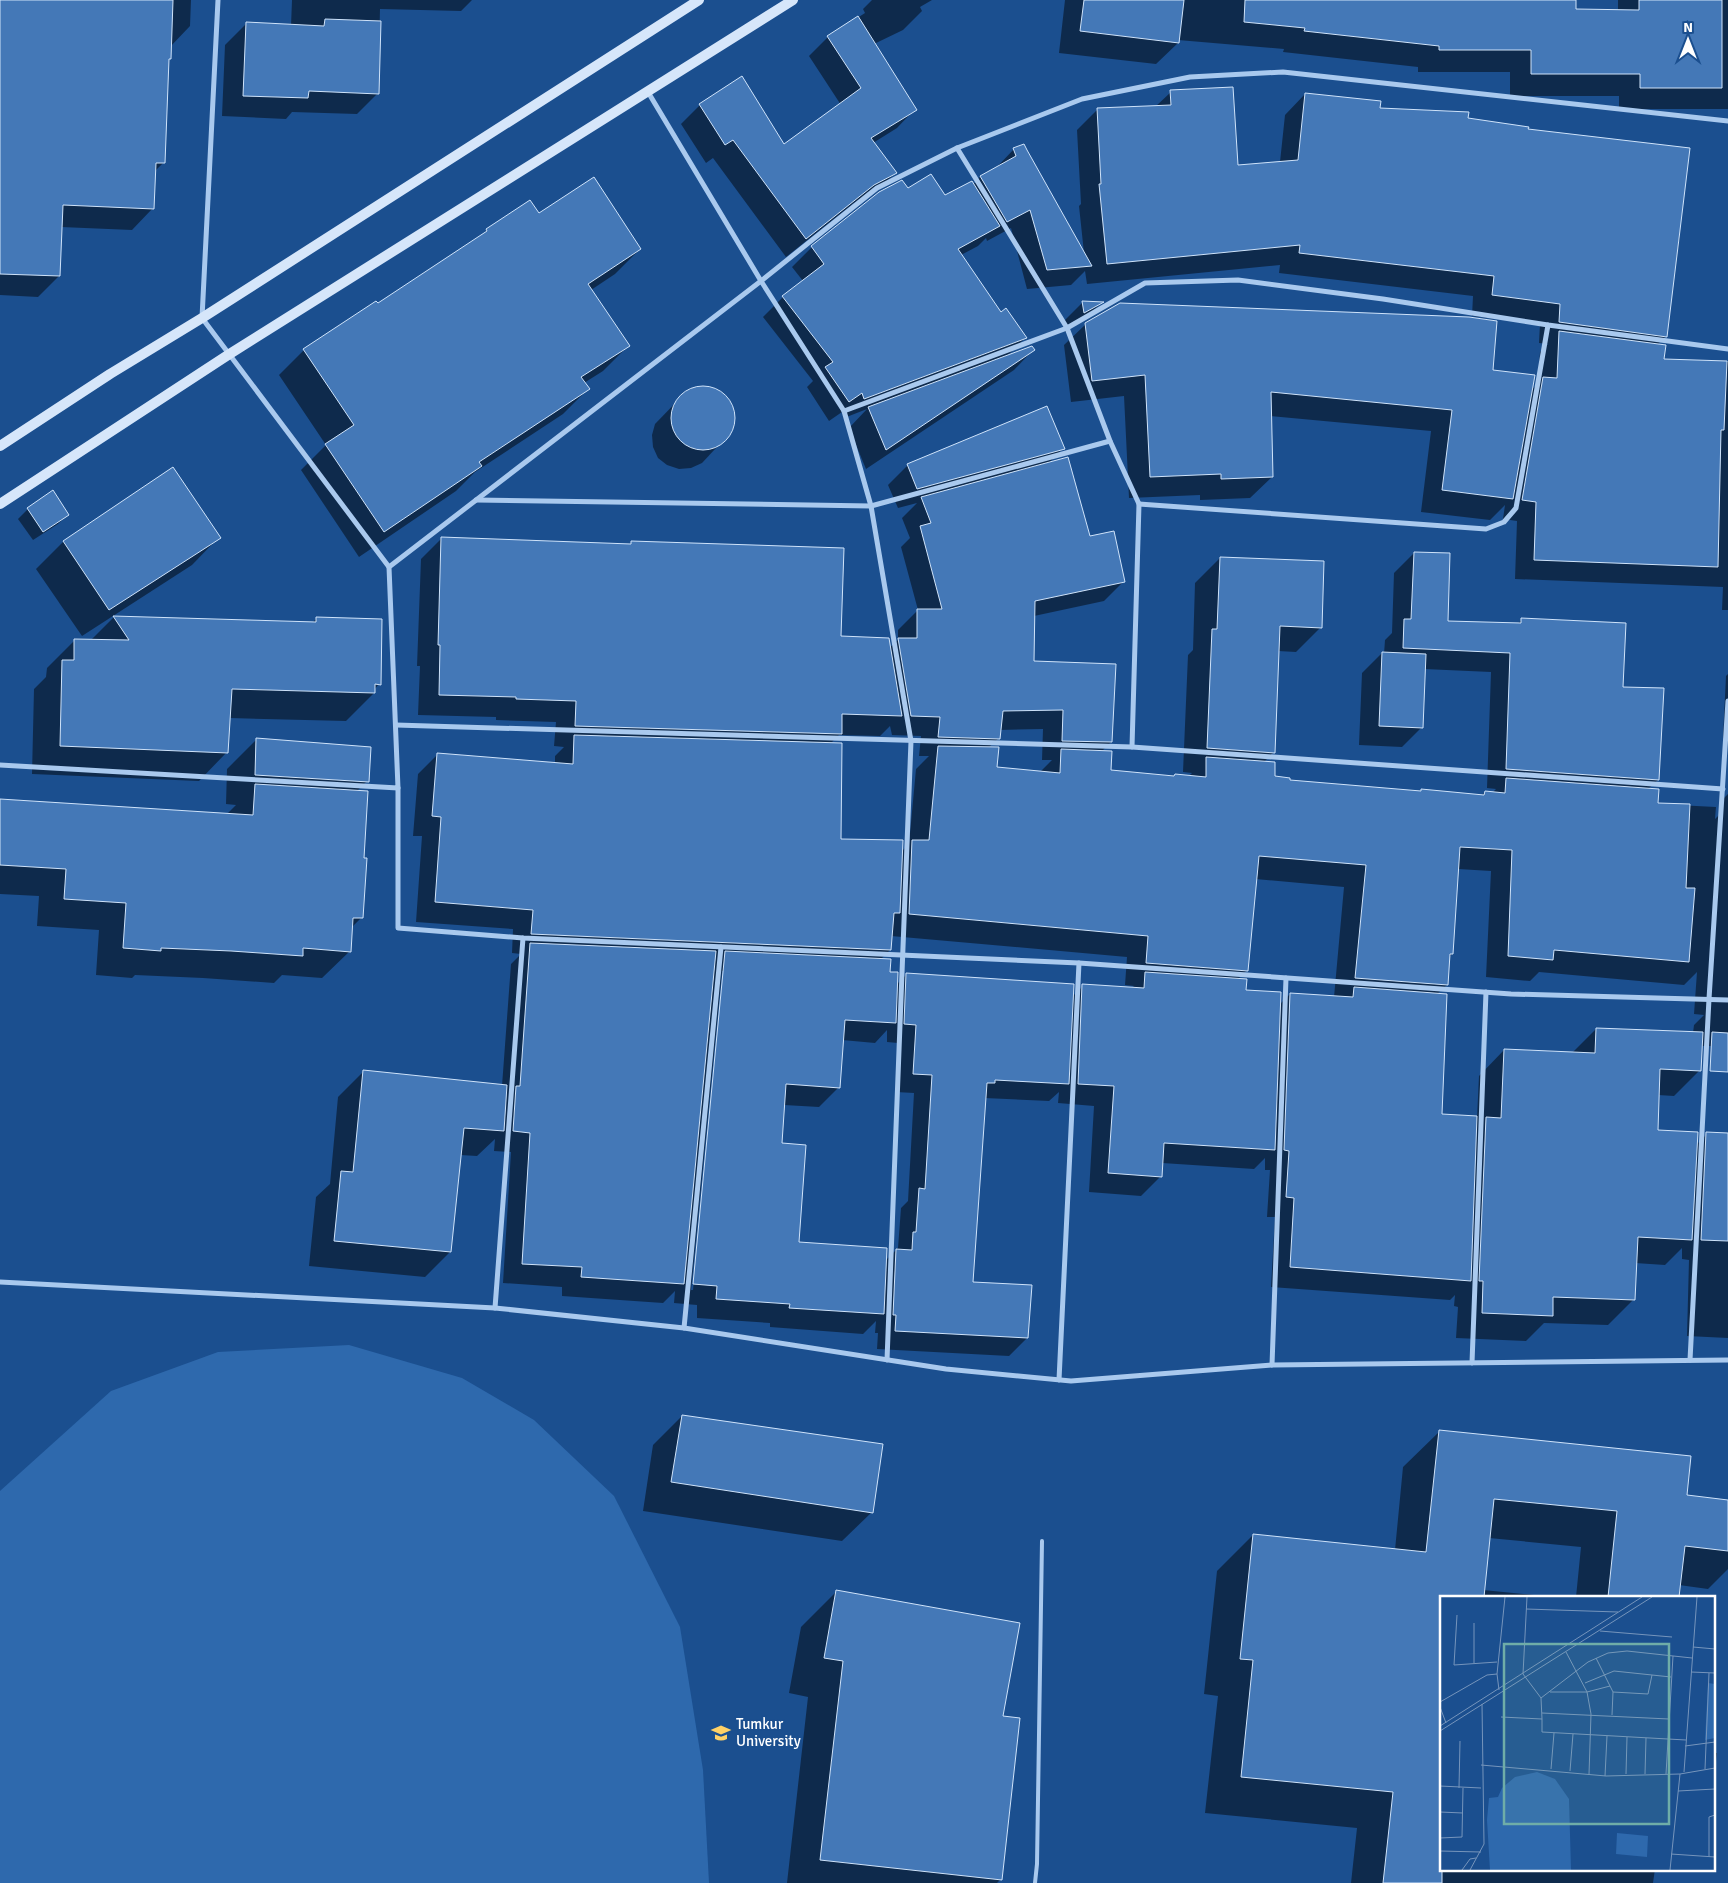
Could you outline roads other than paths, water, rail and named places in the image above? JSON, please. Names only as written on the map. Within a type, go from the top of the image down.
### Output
[{"type":"main road","points":[[0,446],[110,374],[202,318],[699,0]]},
{"type":"main road","points":[[0,504],[228,355],[794,0]]},
{"type":"street","points":[[218,0],[202,318],[389,568],[398,788],[398,928],[523,938],[1079,963],[1486,992],[1728,1000]]},
{"type":"street","points":[[389,568],[877,188],[957,148],[1082,99],[1190,77],[1283,72],[1728,121]]},
{"type":"street","points":[[648,92],[760,281],[844,411],[871,506],[911,741],[886,1360]]},
{"type":"street","points":[[957,148],[1067,328],[1110,441],[1139,504],[1132,747]]},
{"type":"street","points":[[844,411],[1067,328],[1145,283],[1238,280],[1728,349]]},
{"type":"street","points":[[1139,504],[1486,529],[1504,522],[1516,508],[1548,325]]},
{"type":"street","points":[[476,500],[871,506],[1110,441]]},
{"type":"street","points":[[1690,1360],[1708,999],[1724,789],[1728,701]]},
{"type":"street","points":[[396,725],[1132,747],[1724,789]]},
{"type":"street","points":[[0,765],[398,788]]},
{"type":"street","points":[[495,1308],[523,938]]},
{"type":"street","points":[[684,1328],[721,947]]},
{"type":"street","points":[[1059,1380],[1079,963]]},
{"type":"street","points":[[1272,1365],[1286,978]]},
{"type":"street","points":[[1472,1363],[1486,992]]},
{"type":"street","points":[[0,1282],[495,1308],[684,1328],[946,1369],[1071,1381],[1272,1365],[1728,1360]]},
{"type":"lane","points":[[1035,1883],[1037,1864],[1042,1541]]},
{"type":"place","name":"Tumkur University","points":[[721,1733]]}]
